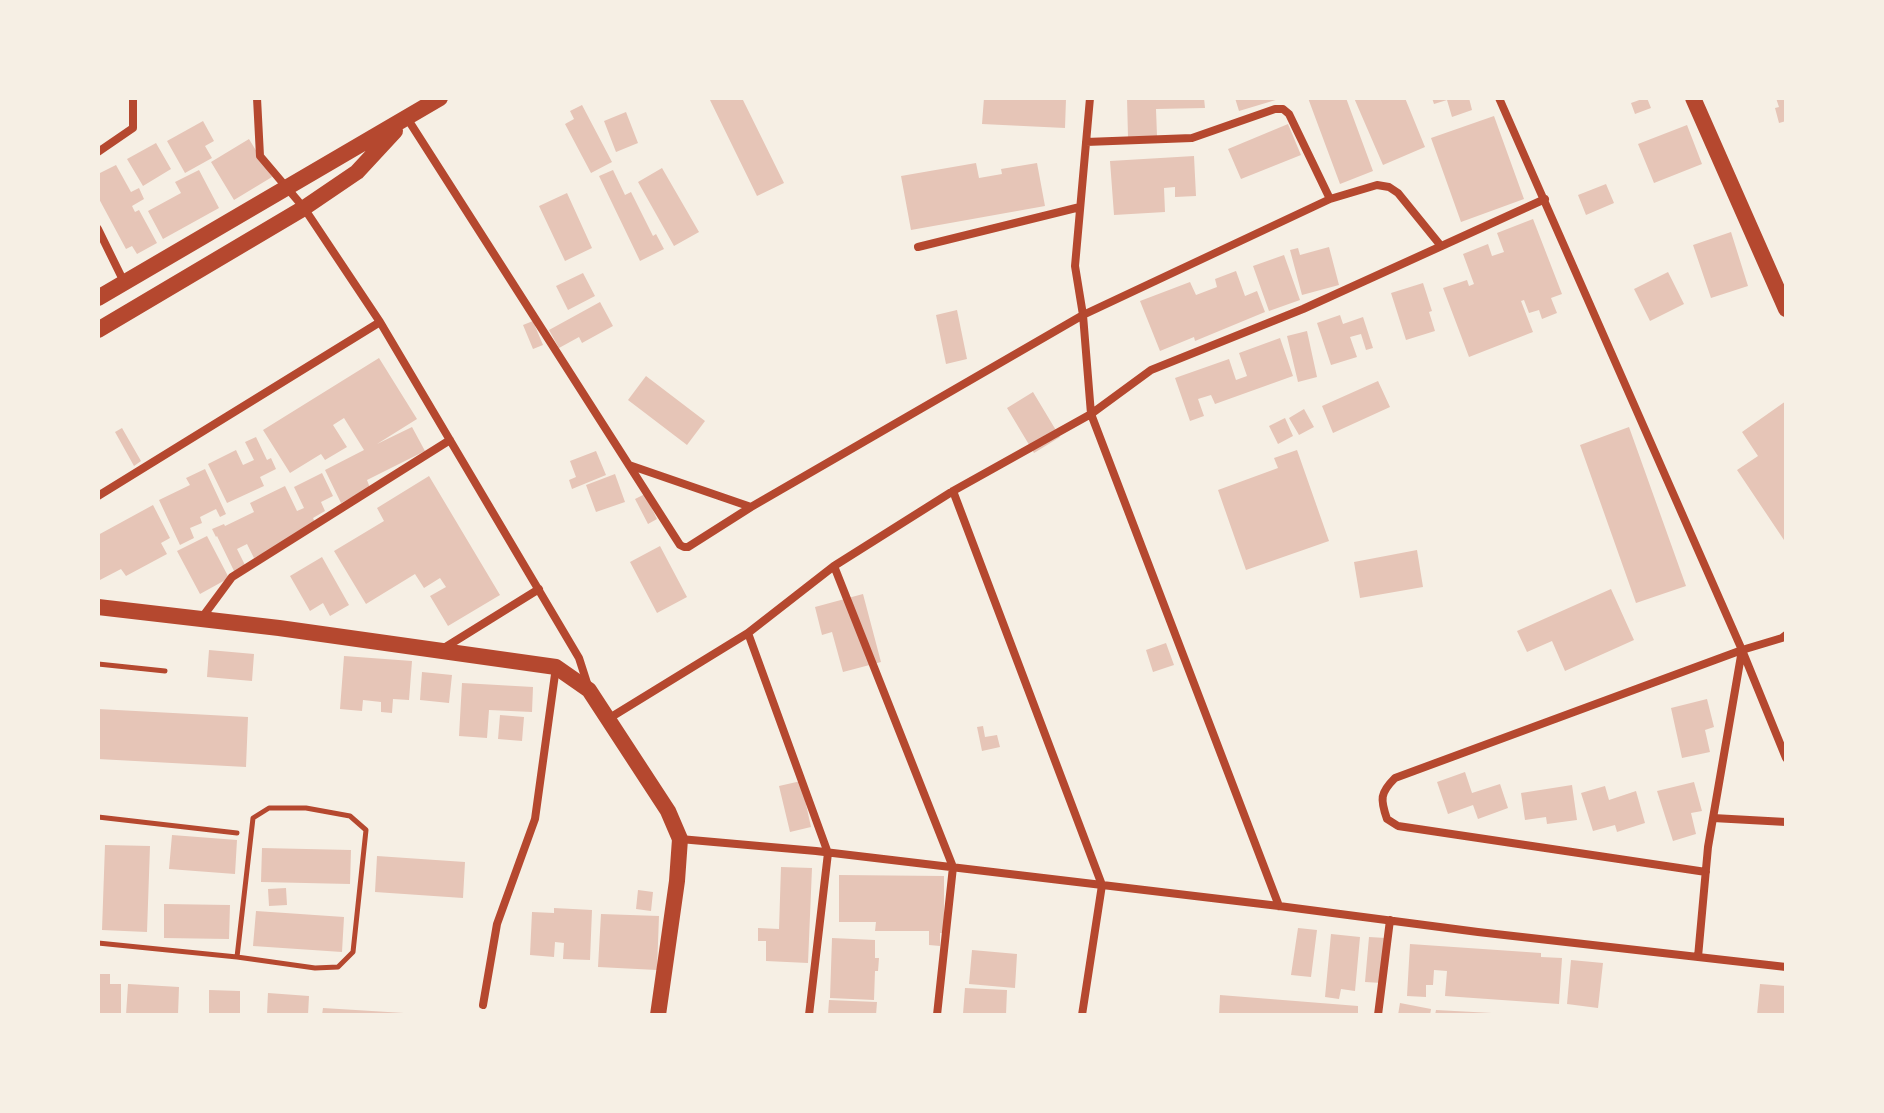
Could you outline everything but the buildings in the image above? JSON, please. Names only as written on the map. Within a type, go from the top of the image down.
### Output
[{"type":"main road","points":[[98,298],[440,98]]},
{"type":"main road","points":[[1693,98],[1786,309]]},
{"type":"main road","points":[[98,330],[304,208],[357,172],[407,118]]},
{"type":"main road","points":[[98,607],[556,667],[589,690],[668,811],[680,839],[658,1015]]},
{"type":"street","points":[[98,152],[133,128],[133,98]]},
{"type":"street","points":[[257,98],[260,156],[304,208],[380,322],[579,658],[589,690]]},
{"type":"street","points":[[1090,98],[1075,266],[1083,315],[1091,414],[1279,906]]},
{"type":"street","points":[[1499,98],[1742,650],[1786,758]]},
{"type":"street","points":[[1086,142],[1192,138],[1275,109],[1283,109],[1289,114],[1330,199]]},
{"type":"street","points":[[407,118],[684,547],[1083,315],[1330,199],[1377,185],[1389,187],[1398,193],[1441,246]]},
{"type":"street","points":[[608,719],[748,633],[834,566],[953,491],[1091,414],[1151,370],[1303,309],[1545,199]]},
{"type":"street","points":[[918,247],[1080,207]]},
{"type":"street","points":[[98,229],[125,284]]},
{"type":"street","points":[[98,496],[380,322]]},
{"type":"street","points":[[201,619],[232,577],[450,440]]},
{"type":"street","points":[[629,464],[751,507]]},
{"type":"street","points":[[953,491],[1102,885],[1082,1015]]},
{"type":"street","points":[[834,566],[953,867],[937,1015]]},
{"type":"street","points":[[440,651],[539,589]]},
{"type":"street","points":[[748,633],[828,853],[809,1015]]},
{"type":"street","points":[[1706,872],[1398,826],[1387,819],[1382,804],[1383,789],[1395,778],[1786,635]]},
{"type":"street","points":[[1698,957],[1713,818],[1742,650]]},
{"type":"street","points":[[483,1005],[497,924],[535,819],[556,667]]},
{"type":"street","points":[[1713,818],[1786,822]]},
{"type":"street","points":[[680,839],[953,867],[1786,967]]},
{"type":"street","points":[[1378,1015],[1390,920]]},
{"type":"lane","points":[[98,664],[165,671]]},
{"type":"lane","points":[[98,943],[315,968],[338,967],[353,952],[366,830],[350,816],[306,808],[269,808],[253,818],[237,957]]},
{"type":"lane","points":[[98,817],[237,833]]}]
